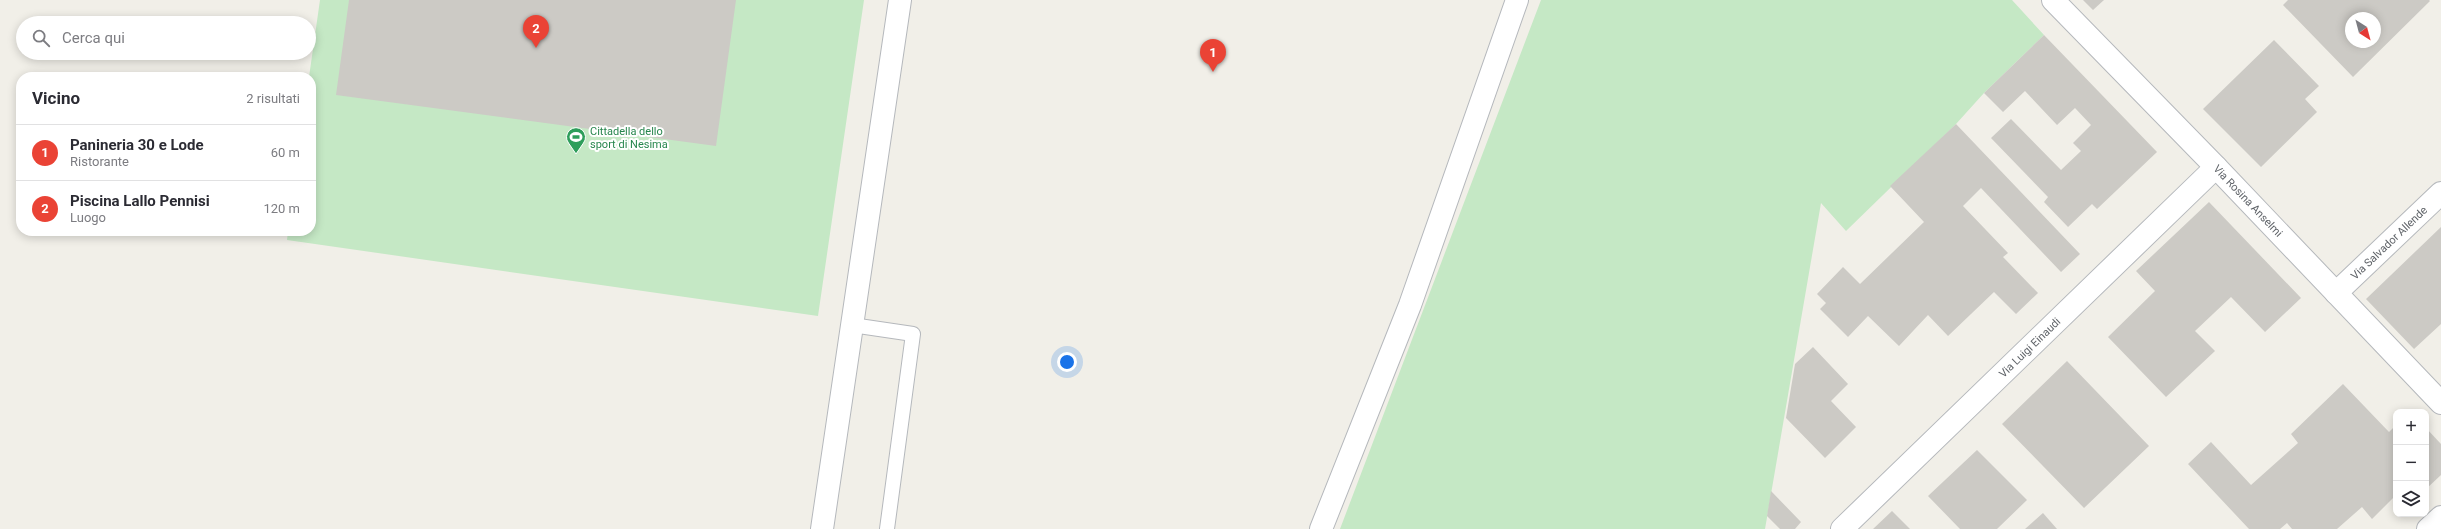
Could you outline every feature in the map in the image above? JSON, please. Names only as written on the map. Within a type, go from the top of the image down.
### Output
[{"type":"street","points":[[822,529],[900,0]]},
{"type":"street","points":[[1321,529],[1410,305],[1517,0]]},
{"type":"street","name":"Via Rosina Anselmi","points":[[2053,0],[2216,167],[2441,403]]},
{"type":"street","name":"Via Luigi Einaudi","points":[[1842,529],[2216,167]]},
{"type":"street","name":"Via Salvador Allende","points":[[2336,293],[2441,193]]},
{"type":"street","points":[[2428,529],[2441,517]]},
{"type":"lane","points":[[852,325],[913,334],[887,529]]},
{"type":"green space","name":"Cittadella dello sport di Nesima","points":[[320,0],[864,0],[818,316],[287,240],[287,236],[316,236],[316,72],[310,72],[311,60],[316,60],[316,28]]},
{"type":"green space","points":[[1541,0],[2012,0],[2044,35],[1984,93],[1956,124],[1846,231],[1821,203],[1765,529],[1340,529]]},
{"type":"building","points":[[349,0],[736,0],[716,146],[336,95]]},
{"type":"building","points":[[2083,0],[2104,0],[2093,10]]},
{"type":"building","points":[[2288,0],[2430,1],[2353,77],[2283,5]]},
{"type":"building","points":[[2044,35],[2157,152],[2097,209],[2092,204],[2068,227],[2044,202],[2048,197],[1991,138],[2011,119],[2061,170],[2081,151],[2073,143],[2091,125],[2075,108],[2057,125],[2025,91],[2003,112],[1984,93]]},
{"type":"building","points":[[2274,40],[2319,86],[2305,99],[2317,112],[2261,167],[2203,109]]},
{"type":"building","points":[[1956,124],[2080,254],[2061,272],[1981,188],[1963,206],[2008,253],[2003,257],[2038,293],[2016,314],[1994,292],[1948,336],[1928,315],[1899,346],[1868,316],[1848,337],[1820,309],[1826,303],[1817,294],[1843,267],[1860,284],[1924,222],[1890,186]]},
{"type":"building","points":[[2209,202],[2301,298],[2265,332],[2231,297],[2195,331],[2215,351],[2166,397],[2108,337],[2155,291],[2136,271]]},
{"type":"building","points":[[2441,227],[2441,324],[2414,349],[2366,299]]},
{"type":"building","points":[[1813,347],[1848,384],[1831,401],[1856,427],[1825,458],[1786,418],[1795,364]]},
{"type":"building","points":[[2067,361],[2149,446],[2084,508],[2002,424]]},
{"type":"building","points":[[2343,384],[2389,432],[2393,428],[2393,498],[2372,519],[2362,507],[2337,529],[2292,529],[2287,523],[2280,529],[2249,529],[2188,464],[2211,442],[2251,485],[2298,443],[2291,434]]},
{"type":"building","points":[[2429,431],[2441,444],[2441,475],[2429,486]]},
{"type":"building","points":[[1977,450],[2027,500],[1997,529],[1960,529],[1928,496]]},
{"type":"building","points":[[1771,491],[1801,522],[1795,529],[1780,529],[1767,516]]},
{"type":"building","points":[[1892,511],[1910,529],[1873,529]]},
{"type":"building","points":[[2043,513],[2057,529],[2025,529]]},
{"type":"place","name":"Piscina Lallo Pennisi","points":[[536,48]]},
{"type":"place","name":"Panineria 30 e Lode","points":[[1213,72]]},
{"type":"place","name":"Cittadella dello sport di Nesima","points":[[576,154]]}]
